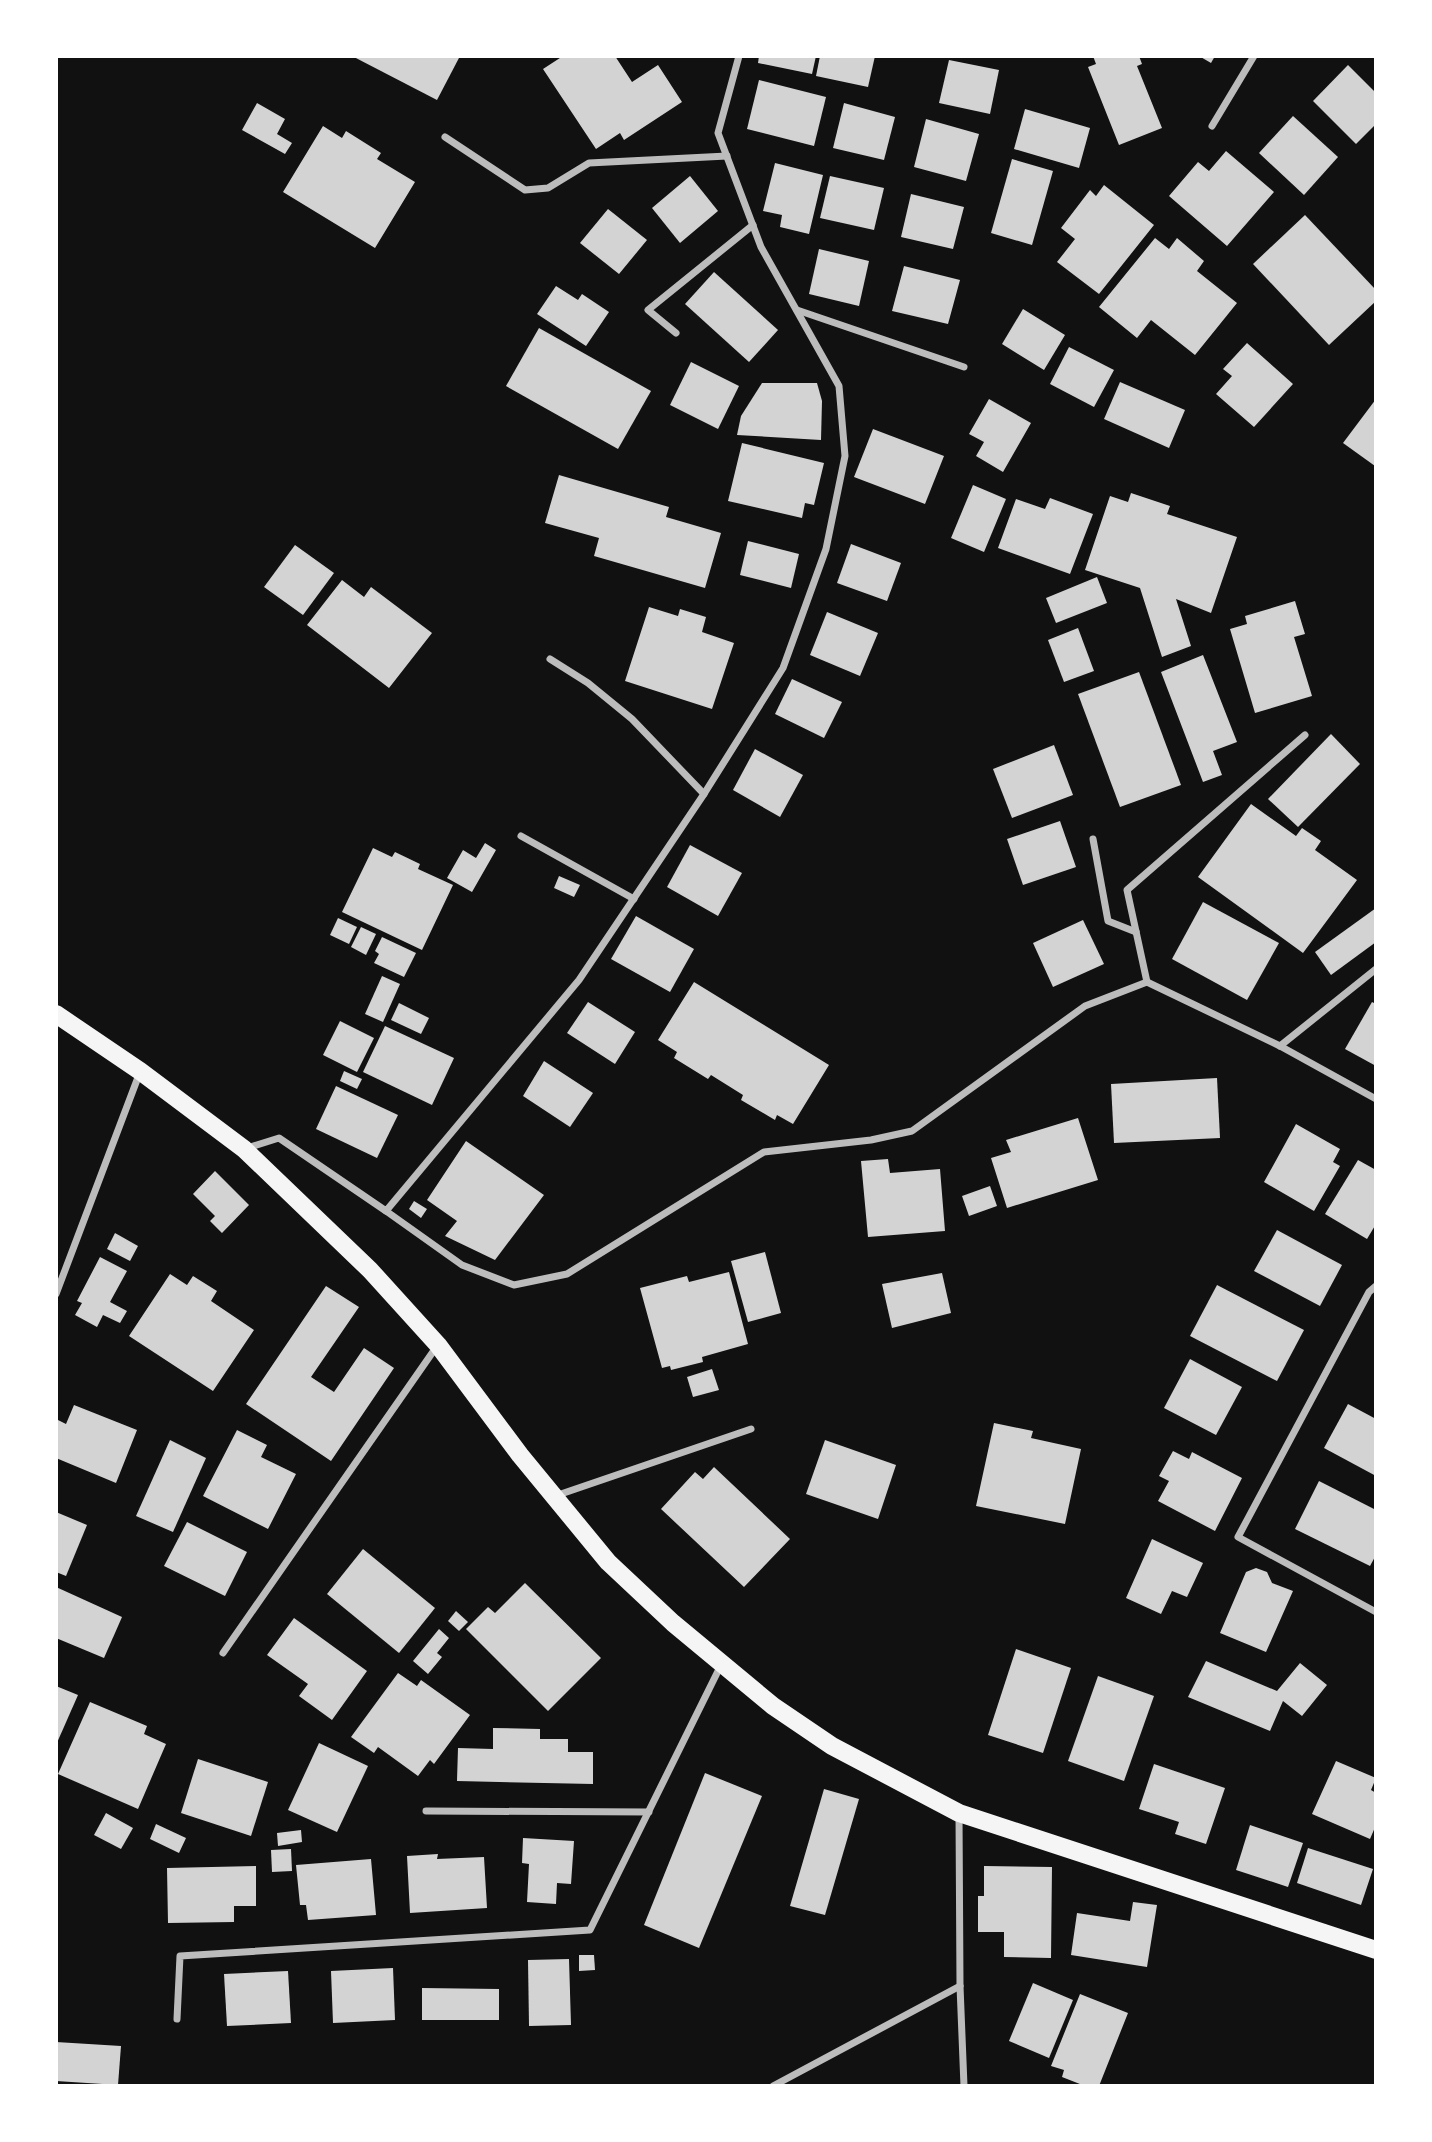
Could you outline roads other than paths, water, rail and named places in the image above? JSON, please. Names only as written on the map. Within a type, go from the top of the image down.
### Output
[{"type":"main road","points":[[56,1014],[244,1149],[370,1270],[438,1345],[520,1455],[608,1562],[673,1623],[773,1706],[832,1746],[959,1813],[1376,1950]]},
{"type":"street","points":[[386,1211],[579,980],[704,794],[783,668],[826,549],[845,456],[839,386],[761,247],[718,134],[739,56]]},
{"type":"street","points":[[1212,126],[1254,56]]},
{"type":"street","points":[[444,137],[525,190],[548,188],[589,163],[727,156]]},
{"type":"street","points":[[676,333],[648,310],[753,225]]},
{"type":"street","points":[[797,310],[964,367]]},
{"type":"street","points":[[550,659],[588,683],[632,719],[704,794]]},
{"type":"street","points":[[1147,982],[1127,890],[1305,735]]},
{"type":"street","points":[[521,836],[634,899]]},
{"type":"street","points":[[1093,839],[1108,921],[1136,932]]},
{"type":"street","points":[[1280,1046],[1376,969]]},
{"type":"street","points":[[244,1149],[279,1138],[462,1265],[514,1285],[567,1274],[764,1152],[871,1140],[912,1131],[1085,1006],[1147,982],[1280,1046],[1376,1099]]},
{"type":"street","points":[[56,1294],[140,1072]]},
{"type":"street","points":[[1376,1286],[1369,1292],[1238,1536],[1376,1612]]},
{"type":"street","points":[[223,1653],[438,1345]]},
{"type":"street","points":[[554,1497],[751,1429]]},
{"type":"street","points":[[177,2019],[180,1956],[590,1930],[721,1664]]},
{"type":"street","points":[[426,1811],[649,1812]]},
{"type":"street","points":[[959,1813],[960,1986],[964,2086]]},
{"type":"street","points":[[773,2086],[960,1986]]}]
